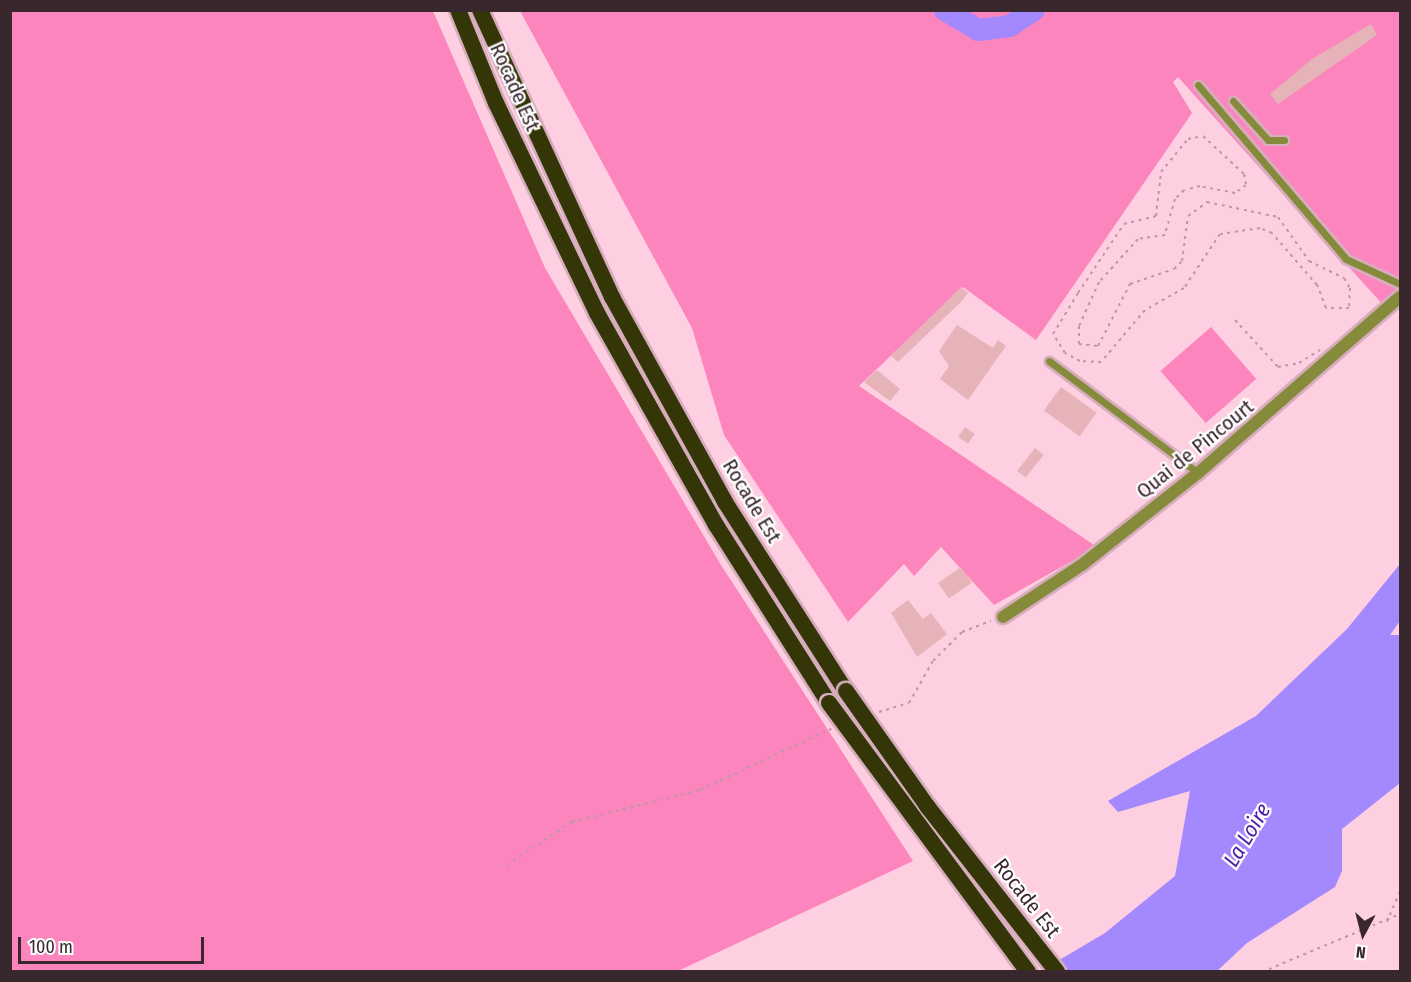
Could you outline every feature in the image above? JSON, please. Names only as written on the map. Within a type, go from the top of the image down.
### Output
[{"type":"highway","name":"Rocade Est","points":[[458,10],[496,103],[597,313],[716,525],[829,703],[1028,972]]},
{"type":"highway","name":"Rocade Est","points":[[480,10],[617,307],[725,502],[846,691],[927,806],[1057,972]]},
{"type":"street","name":"Quai de Pincourt","points":[[1003,617],[1083,564],[1198,473],[1401,297]]},
{"type":"lane","points":[[1198,85],[1347,259],[1401,284]]},
{"type":"lane","points":[[1233,101],[1268,140],[1284,140]]},
{"type":"lane","points":[[1048,361],[1198,473]]},
{"type":"path","points":[[1188,138],[1214,142],[1244,174],[1246,185],[1235,193],[1200,186],[1184,190],[1175,199],[1165,235],[1138,239],[1100,282],[1079,326],[1079,344],[1098,346],[1130,284],[1174,269],[1182,261],[1188,216],[1207,202],[1278,217],[1309,261],[1335,271],[1350,288],[1348,308],[1333,311],[1272,233],[1260,228],[1220,234],[1184,288],[1145,310],[1111,352],[1101,362],[1080,361],[1058,347],[1053,334],[1124,224],[1156,216],[1161,172],[1188,138]]},
{"type":"path","points":[[1235,320],[1278,367],[1299,363],[1324,347]]},
{"type":"path","points":[[872,715],[909,703],[933,661],[962,632],[1003,617]]},
{"type":"path","points":[[507,865],[572,822],[700,790],[842,725]]},
{"type":"path","points":[[1387,922],[1401,892]]},
{"type":"path","points":[[1262,972],[1387,922],[1401,914]]},
{"type":"shaded area","points":[[10,11],[433,11],[545,268],[721,565],[913,861],[678,971],[11,971]]},
{"type":"shaded area","points":[[520,11],[1400,11],[1400,291],[1384,306],[1178,77],[1173,82],[1192,113],[1036,340],[963,287],[859,386],[1097,547],[994,605],[941,547],[914,576],[904,564],[848,622],[724,435],[692,328]]},
{"type":"shaded area","points":[[1211,327],[1256,379],[1206,423],[1160,371]]},
{"type":"water","name":"La Loire","points":[[1400,564],[1400,621],[1390,635],[1400,635],[1400,783],[1342,829],[1342,871],[1335,887],[1247,943],[1217,971],[1039,972],[1105,933],[1175,876],[1190,791],[1118,812],[1108,801],[1256,716],[1347,629]]},
{"type":"building","points":[[1371,24],[1377,35],[1278,104],[1270,94],[1312,59]]},
{"type":"building","points":[[961,287],[968,293],[963,300],[898,362],[891,356]]},
{"type":"building","points":[[957,325],[993,348],[998,340],[1006,346],[968,400],[940,379],[949,366],[939,351]]},
{"type":"building","points":[[877,370],[900,389],[890,401],[864,382]]},
{"type":"building","points":[[1061,387],[1097,413],[1080,436],[1044,410]]},
{"type":"building","points":[[965,427],[975,434],[968,444],[958,437]]},
{"type":"building","points":[[1035,448],[1044,455],[1026,478],[1017,471]]},
{"type":"building","points":[[961,567],[972,583],[949,599],[938,583]]},
{"type":"building","points":[[908,600],[923,619],[931,613],[947,634],[917,657],[891,613]]},
{"type":"waterway","points":[[945,10],[978,30],[1010,26],[1034,10]]}]
